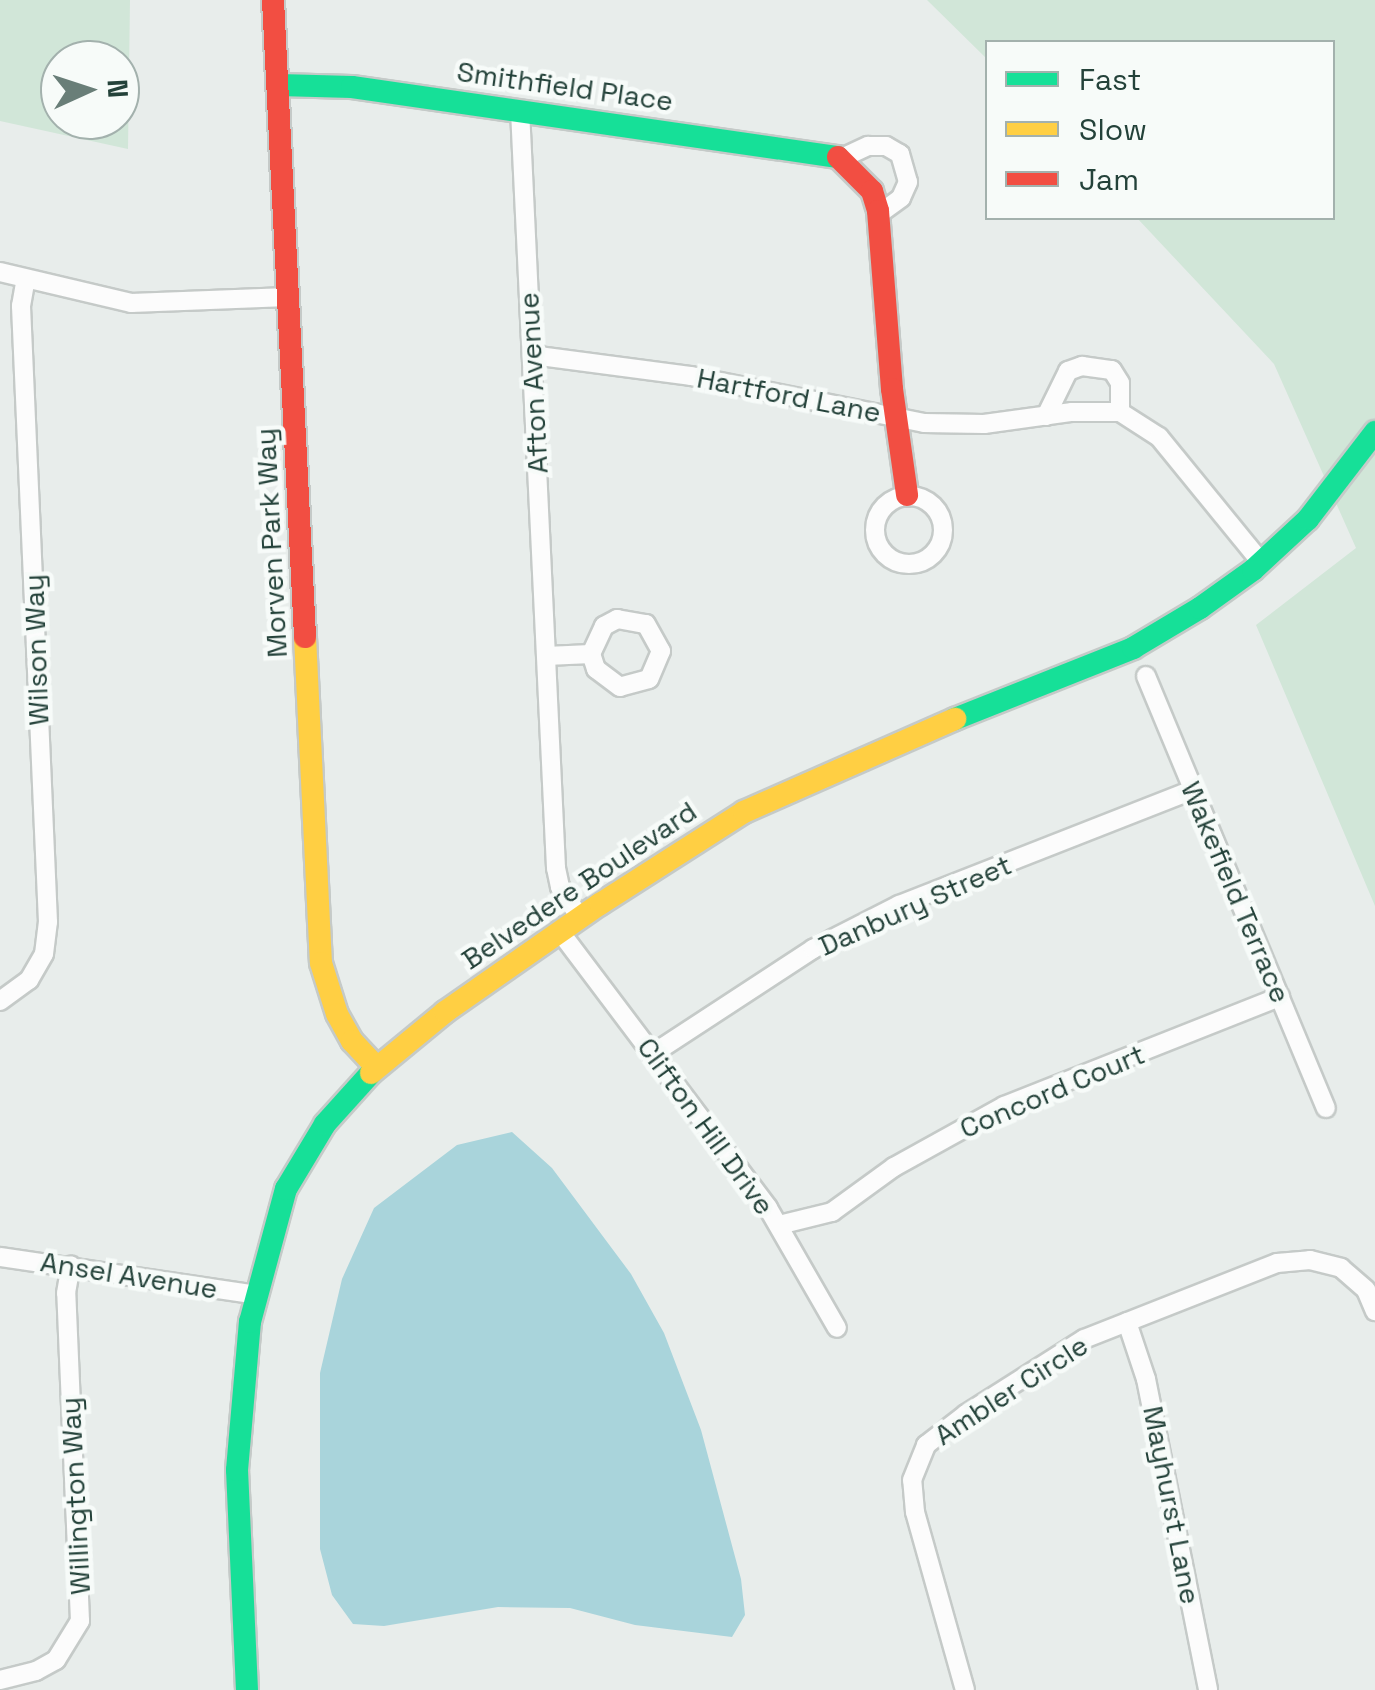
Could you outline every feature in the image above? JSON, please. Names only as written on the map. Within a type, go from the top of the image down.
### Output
[{"type":"street","name":"Morven Park Way","points":[[273,0],[321,964],[337,1014],[352,1042],[376,1067]]},
{"type":"street","name":"Smithfield Place","points":[[279,84],[352,87],[827,152],[842,158],[868,146],[886,146],[900,154],[908,182],[900,198],[878,215]]},
{"type":"street","name":"Afton Avenue","points":[[520,110],[556,868],[560,888],[580,918]]},
{"type":"street","points":[[842,158],[872,191],[878,215],[895,416],[907,495]]},
{"type":"street","points":[[0,272],[132,303],[288,298]]},
{"type":"street","name":"Wilson Way","points":[[0,1000],[29,980],[44,954],[48,922],[22,306],[26,279]]},
{"type":"street","name":"Hartford Lane","points":[[532,355],[691,376],[952,424],[1120,412]]},
{"type":"street","points":[[1046,416],[1068,372],[1082,366],[1112,370],[1120,383],[1120,412],[1160,436],[1262,562]]},
{"type":"street","name":"Belvedere Boulevard","points":[[248,1690],[237,1470],[240,1397],[258,1295],[286,1188],[325,1124],[376,1067],[445,1012],[580,918],[744,812],[920,733],[1134,648],[1200,608],[1262,562],[1308,520],[1375,432]]},
{"type":"street","points":[[546,656],[592,654]]},
{"type":"street","name":"Wakefield Terrace","points":[[1146,676],[1326,1108]]},
{"type":"street","name":"Danbury Street","points":[[654,1054],[813,949],[899,905],[1193,790]]},
{"type":"street","name":"Clifton Hill Drive","points":[[561,932],[780,1225],[837,1328]]},
{"type":"street","name":"Concord Court","points":[[780,1225],[832,1212],[894,1166],[1004,1106],[1280,997]]},
{"type":"street","name":"Ansel Avenue","points":[[0,1257],[258,1295]]},
{"type":"street","name":"Ambler Circle","points":[[965,1690],[915,1512],[912,1480],[926,1446],[966,1414],[1084,1339],[1277,1264],[1310,1260],[1341,1268],[1366,1290],[1375,1311]]},
{"type":"street","name":"Willington Way","points":[[0,1680],[56,1660],[80,1621],[66,1293],[71,1265]]},
{"type":"street","name":"Mayhurst Lane","points":[[1127,1322],[1146,1379],[1208,1690]]},
{"type":"green space","points":[[0,0],[130,0],[129,40],[40,40],[40,130],[0,121]]},
{"type":"green space","points":[[927,0],[1375,0],[1375,906],[1256,625],[1356,548],[1274,364],[1139,220],[1335,220],[1335,40],[985,40],[985,57]]},
{"type":"green space","points":[[87,140],[128,140],[128,149]]},
{"type":"water","points":[[512,1132],[552,1168],[631,1274],[664,1333],[701,1430],[741,1579],[745,1615],[732,1637],[635,1625],[570,1608],[498,1607],[384,1626],[353,1624],[332,1595],[320,1549],[320,1373],[342,1279],[374,1208],[457,1145]]},
{"type":"traffic: fast","points":[[279,85],[352,87],[838,157]]},
{"type":"traffic: fast","points":[[955,719],[1133,648],[1200,608],[1253,570],[1308,519],[1375,432]]},
{"type":"traffic: fast","points":[[247,1690],[237,1470],[250,1322],[286,1189],[325,1124],[371,1073]]},
{"type":"traffic: slow","points":[[305,637],[321,963],[337,1014],[352,1041],[376,1067]]},
{"type":"traffic: slow","points":[[371,1073],[445,1012],[600,904],[744,812],[955,719]]},
{"type":"traffic: jam","points":[[273,0],[305,637]]},
{"type":"traffic: jam","points":[[838,157],[872,191],[878,211],[892,389],[907,495]]}]
